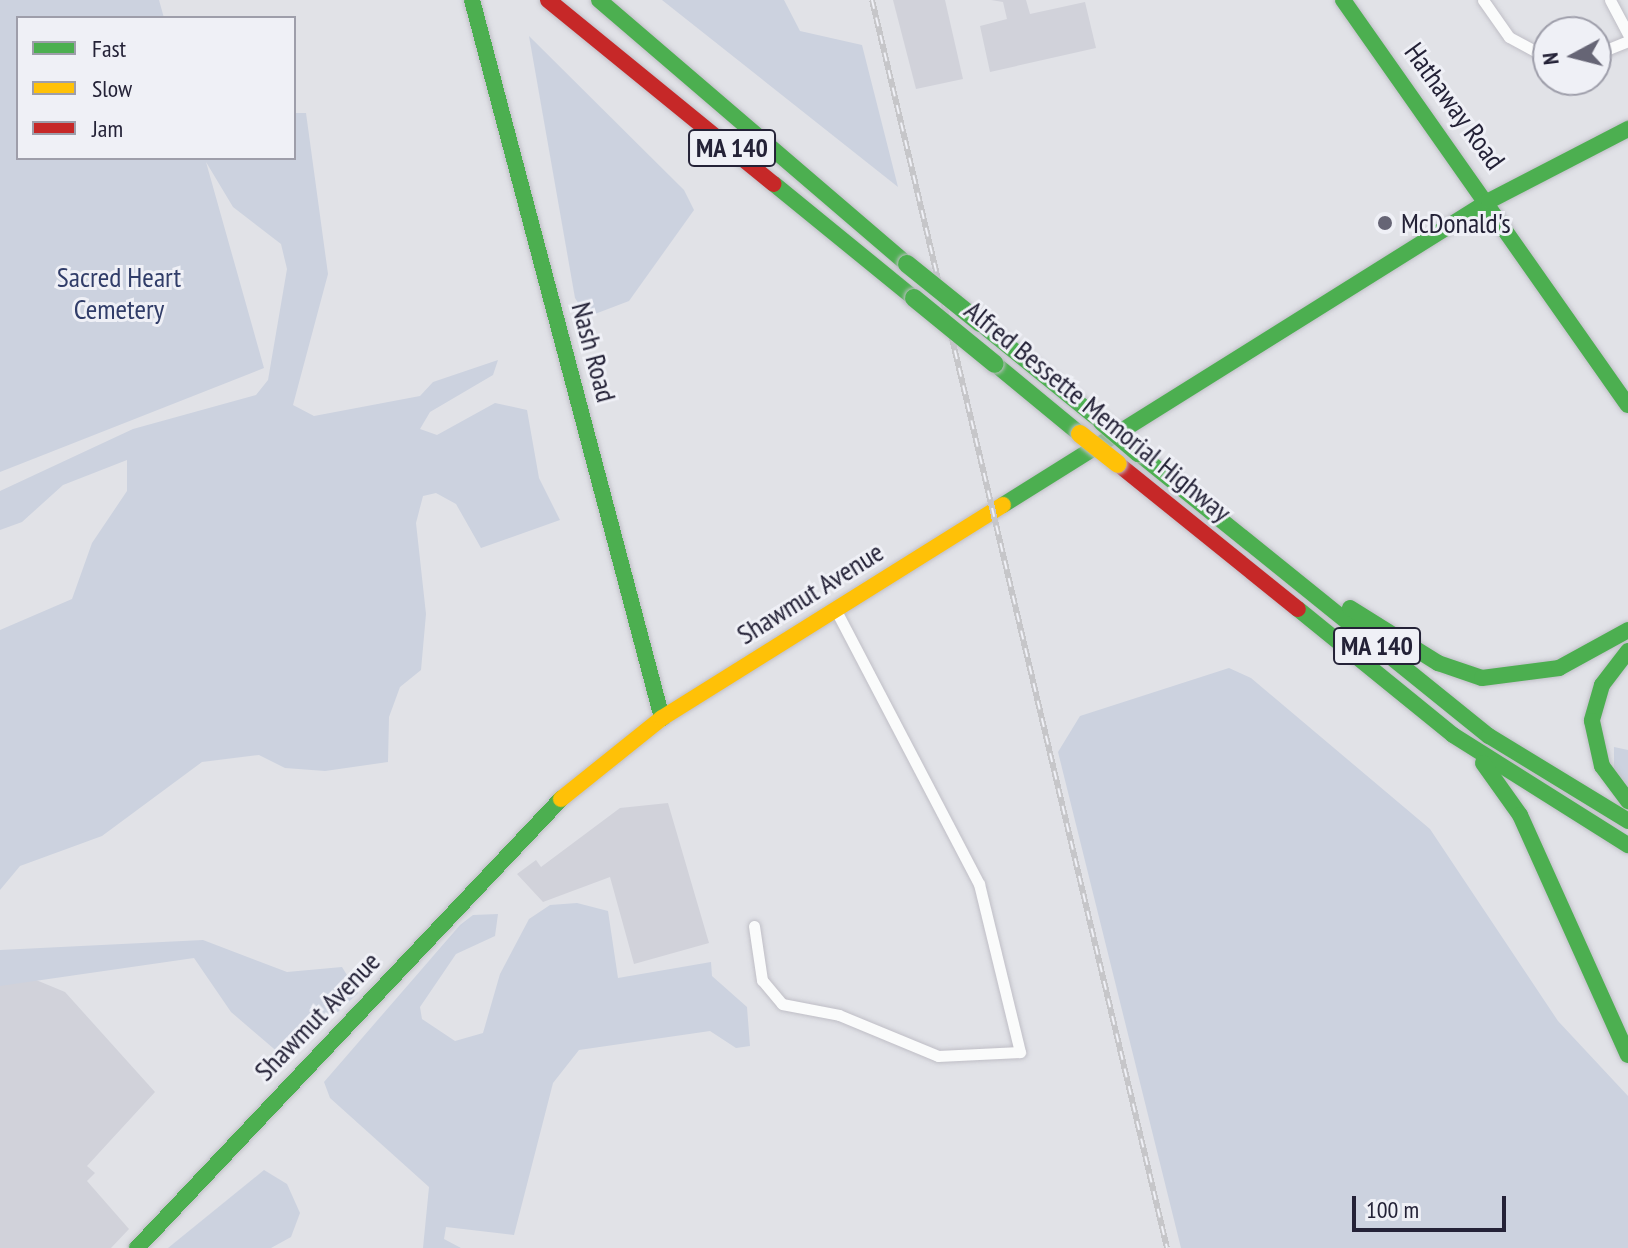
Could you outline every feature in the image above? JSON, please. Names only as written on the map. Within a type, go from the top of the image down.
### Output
[{"type":"main road","name":"Nash Road","points":[[472,0],[662,718]]},
{"type":"main road","name":"Alfred Bessette Memorial Highway","points":[[548,0],[1473,750],[1628,845]]},
{"type":"main road","name":"Alfred Bessette Memorial Highway","points":[[599,0],[907,264],[1489,736],[1628,821]]},
{"type":"main road","name":"Hathaway Road","points":[[1343,0],[1489,201],[1628,405]]},
{"type":"main road","name":"Shawmut Avenue","points":[[137,1248],[525,833],[662,718],[1489,201],[1628,129]]},
{"type":"main road","points":[[1269,555],[1403,643],[1471,676],[1546,672],[1628,630]]},
{"type":"main road","points":[[1628,651],[1602,685],[1592,721],[1602,766],[1628,801]]},
{"type":"main road","points":[[1473,750],[1520,815],[1628,1055]]},
{"type":"street","points":[[1483,0],[1509,37],[1532,49]]},
{"type":"street","points":[[1610,0],[1628,34]]},
{"type":"street","points":[[754,926],[762,980],[782,1004],[839,1015],[938,1056],[1020,1052],[979,884],[836,611]]},
{"type":"shaded area","points":[[893,0],[945,0],[963,79],[916,89]]},
{"type":"shaded area","points":[[991,0],[1026,0],[1030,14],[1085,2],[1096,48],[990,72],[980,26],[1007,19],[1003,2]]},
{"type":"shaded area","points":[[668,803],[709,943],[634,964],[610,877],[543,902],[517,874],[536,860],[541,867],[620,808]]},
{"type":"shaded area","points":[[24,975],[65,992],[155,1092],[87,1166],[95,1173],[87,1181],[129,1229],[111,1248],[0,1248],[0,978]]},
{"type":"green space","name":"Sacred Heart Cemetery","points":[[0,0],[159,0],[163,16],[16,16],[16,160],[296,160],[296,113],[306,113],[328,274],[293,405],[314,416],[420,396],[433,382],[498,360],[493,375],[430,412],[420,429],[437,435],[495,403],[527,410],[539,478],[560,520],[481,548],[456,504],[436,493],[423,496],[416,523],[426,614],[421,670],[400,687],[389,717],[388,762],[325,771],[285,768],[259,755],[202,762],[102,836],[20,866],[0,890],[0,630],[72,599],[92,543],[127,491],[127,460],[63,485],[22,522],[0,530],[0,491],[133,429],[256,395],[268,380],[287,269],[281,244],[233,207],[206,162],[264,368],[0,472]]},
{"type":"green space","points":[[662,0],[784,0],[800,31],[862,45],[898,187]]},
{"type":"green space","points":[[529,36],[684,190],[694,210],[629,301],[587,317],[575,298]]},
{"type":"green space","points":[[1229,668],[1251,678],[1430,829],[1558,1021],[1628,1096],[1628,1248],[1181,1248],[1058,752],[1080,716]]},
{"type":"green space","points":[[1614,747],[1628,750],[1628,793],[1614,772]]},
{"type":"green space","points":[[577,903],[608,911],[618,978],[711,962],[712,976],[747,1007],[750,1046],[736,1048],[710,1031],[579,1050],[553,1083],[514,1235],[446,1227],[444,1239],[461,1248],[423,1248],[429,1187],[330,1098],[324,1082],[460,925],[473,915],[498,914],[495,936],[456,954],[420,1007],[422,1019],[455,1041],[483,1033],[500,974],[529,919],[550,905]]},
{"type":"green space","points":[[203,940],[287,972],[342,967],[358,993],[287,1060],[231,1012],[194,958],[0,986],[0,950]]},
{"type":"green space","points":[[264,1170],[287,1184],[300,1213],[291,1237],[271,1248],[168,1248]]},
{"type":"railway","points":[[872,0],[1167,1248]]},
{"type":"traffic: fast","points":[[472,0],[662,718]]},
{"type":"traffic: fast","points":[[599,0],[907,264]]},
{"type":"traffic: fast","points":[[1343,0],[1628,405]]},
{"type":"traffic: fast","points":[[1003,505],[1489,201],[1628,129]]},
{"type":"traffic: fast","points":[[774,184],[914,298]]},
{"type":"traffic: fast","points":[[907,264],[980,323]]},
{"type":"traffic: fast","points":[[914,298],[995,364]]},
{"type":"traffic: fast","points":[[980,323],[1102,422]]},
{"type":"traffic: fast","points":[[995,364],[1080,434]]},
{"type":"traffic: fast","points":[[1102,422],[1138,453]]},
{"type":"traffic: fast","points":[[1138,453],[1489,736],[1628,821]]},
{"type":"traffic: fast","points":[[1350,608],[1438,663],[1482,678],[1559,668],[1628,630]]},
{"type":"traffic: fast","points":[[1298,609],[1453,735],[1628,845]]},
{"type":"traffic: fast","points":[[1628,651],[1602,685],[1592,721],[1602,766],[1628,801]]},
{"type":"traffic: fast","points":[[1483,763],[1520,815],[1628,1055]]},
{"type":"traffic: fast","points":[[137,1248],[561,799]]},
{"type":"traffic: slow","points":[[1080,434],[1118,464]]},
{"type":"traffic: slow","points":[[561,799],[662,718],[1003,505]]},
{"type":"traffic: jam","points":[[548,0],[774,184]]},
{"type":"traffic: jam","points":[[1118,464],[1298,609]]},
{"type":"place","name":"McDonald's","points":[[1385,223]]}]
